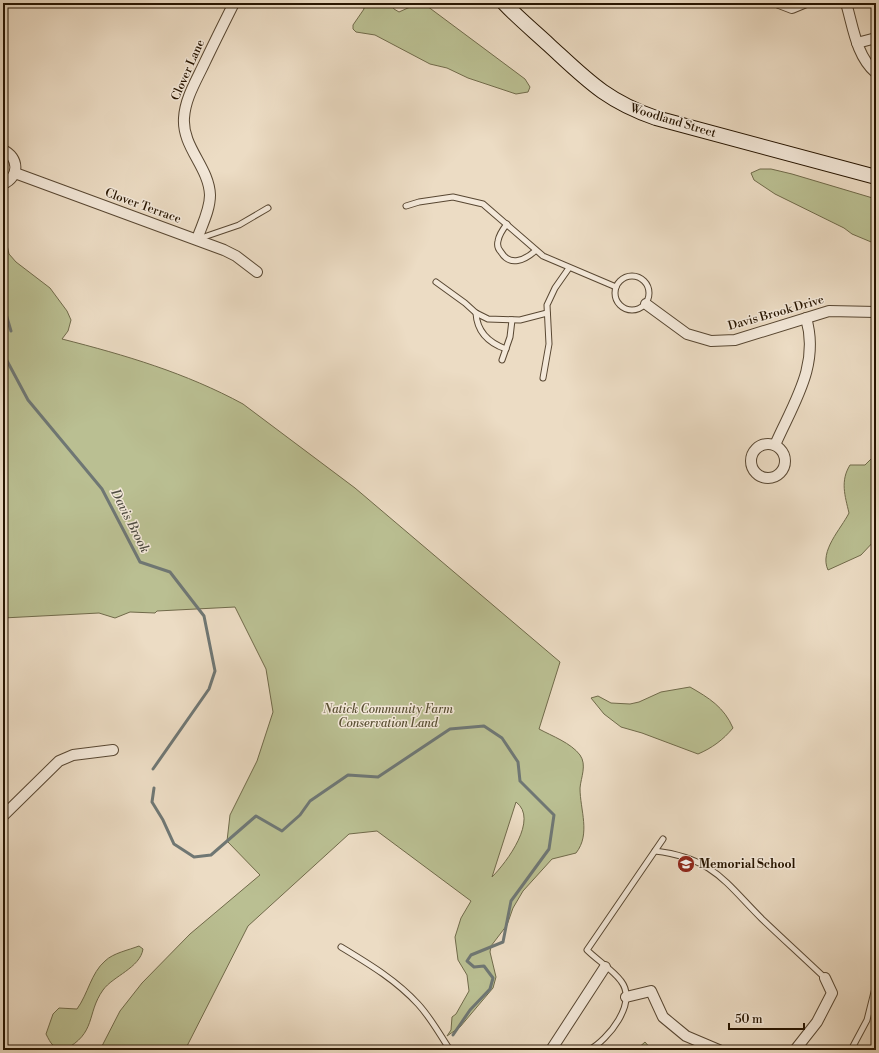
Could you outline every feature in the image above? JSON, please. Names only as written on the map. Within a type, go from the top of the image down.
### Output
[{"type":"street","name":"Clover Lane","points":[[197,239],[207,211],[209,190],[207,180],[186,138],[183,118],[194,84],[234,3]]},
{"type":"street","name":"Woodland Street","points":[[504,3],[590,83],[610,98],[626,106],[656,118],[876,177]]},
{"type":"street","points":[[779,3],[792,8],[804,3]]},
{"type":"street","points":[[846,3],[851,26],[857,43],[870,66],[876,73]]},
{"type":"street","points":[[857,43],[876,38]]},
{"type":"street","points":[[3,150],[13,158],[15,163],[15,173],[12,179],[3,184]]},
{"type":"street","name":"Clover Terrace","points":[[15,173],[197,239],[236,256],[257,272]]},
{"type":"street","name":"Davis Brook Drive","points":[[646,304],[686,334],[710,341],[735,340],[806,318],[839,310],[876,312]]},
{"type":"street","points":[[775,445],[808,371],[811,341],[806,318]]},
{"type":"street","points":[[3,816],[59,761],[73,755],[113,750]]},
{"type":"street","points":[[551,1050],[605,967]]},
{"type":"street","points":[[795,1050],[817,1022],[832,993],[825,978]]},
{"type":"street","points":[[626,997],[651,991],[663,1017],[686,1036],[719,1050]]},
{"type":"lane","points":[[406,206],[444,197],[468,199],[483,204],[507,224],[535,251],[569,268],[616,288]]},
{"type":"lane","points":[[197,239],[239,225],[268,208]]},
{"type":"lane","points":[[507,224],[498,240],[498,245],[502,255],[507,259],[519,261],[535,251]]},
{"type":"lane","points":[[543,378],[549,344],[547,313],[550,298],[569,268]]},
{"type":"lane","points":[[637,276],[643,279],[649,290],[649,297],[646,304],[636,310],[627,309],[622,307],[616,298],[616,288],[626,277],[637,276]]},
{"type":"lane","points":[[436,282],[476,313],[488,319],[512,320],[547,313]]},
{"type":"lane","points":[[476,313],[477,324],[485,337],[490,342],[506,349]]},
{"type":"lane","points":[[502,360],[510,338],[512,320]]},
{"type":"lane","points":[[589,1050],[602,1041],[616,1025],[626,997],[626,989],[621,981],[587,950],[663,839]]},
{"type":"lane","points":[[655,851],[676,854],[711,869],[722,877],[763,920],[825,978]]},
{"type":"lane","points":[[341,947],[381,971],[403,989],[419,1005],[450,1050]]},
{"type":"lane","points":[[851,1050],[869,1016],[876,984]]},
{"type":"green space","points":[[363,3],[390,3],[394,9],[399,12],[419,3],[427,6],[525,79],[530,87],[528,92],[516,94],[468,78],[447,68],[430,64],[375,35],[356,32],[353,29],[353,25],[364,9]]},
{"type":"green space","points":[[760,169],[771,169],[792,174],[876,199],[876,244],[852,234],[844,228],[775,194],[754,180],[751,173]]},
{"type":"green space","name":"Natick Community Farm Conservation Land","points":[[3,227],[9,254],[16,262],[50,288],[67,311],[71,320],[68,331],[62,339],[132,358],[155,366],[200,383],[243,404],[355,488],[560,662],[539,729],[572,747],[582,759],[583,771],[580,796],[584,830],[580,846],[576,853],[552,859],[523,891],[513,908],[507,925],[491,946],[490,952],[496,977],[493,988],[460,1027],[447,1036],[451,1030],[452,1017],[456,1014],[469,991],[467,975],[458,960],[455,937],[461,918],[471,901],[377,831],[349,834],[248,926],[185,1050],[114,1050],[102,1046],[120,1011],[142,983],[190,934],[260,875],[227,841],[230,815],[257,761],[273,712],[266,669],[235,607],[157,611],[155,613],[130,612],[115,618],[99,613],[3,618]],"holes":[[[516,802],[522,809],[524,819],[518,840],[505,861],[492,877]]]},
{"type":"green space","points":[[876,454],[876,539],[861,555],[828,570],[826,555],[832,540],[849,513],[844,489],[847,471],[850,465],[865,465]]},
{"type":"green space","points":[[690,687],[710,699],[725,714],[733,728],[717,743],[698,754],[642,733],[621,727],[604,714],[591,698],[598,696],[611,703],[630,704],[639,702],[661,692]]},
{"type":"green space","points":[[139,946],[143,949],[141,956],[137,961],[132,967],[113,980],[103,990],[94,1007],[90,1023],[82,1037],[64,1050],[53,1045],[46,1034],[53,1014],[59,1008],[77,1009],[100,966],[108,958]]},
{"type":"green space","points":[[645,1042],[652,1050],[636,1050]]},
{"type":"waterway","name":"Davis Brook","points":[[3,304],[11,331]]},
{"type":"waterway","name":"Davis Brook","points":[[5,357],[28,400],[102,489],[140,562],[170,572],[204,616],[215,671],[209,689],[153,769]]},
{"type":"waterway","name":"Davis Brook","points":[[154,788],[152,802],[163,820],[174,844],[194,857],[211,855],[256,816],[282,831],[300,815],[310,801],[348,775],[378,777],[450,729],[484,726],[502,738],[518,762],[520,781],[554,815],[549,849],[511,901],[503,942],[471,955],[467,961],[474,967],[484,966],[493,978],[490,989],[470,1010],[453,1035]]},
{"type":"place","name":"Memorial School","points":[[686,864]]}]
